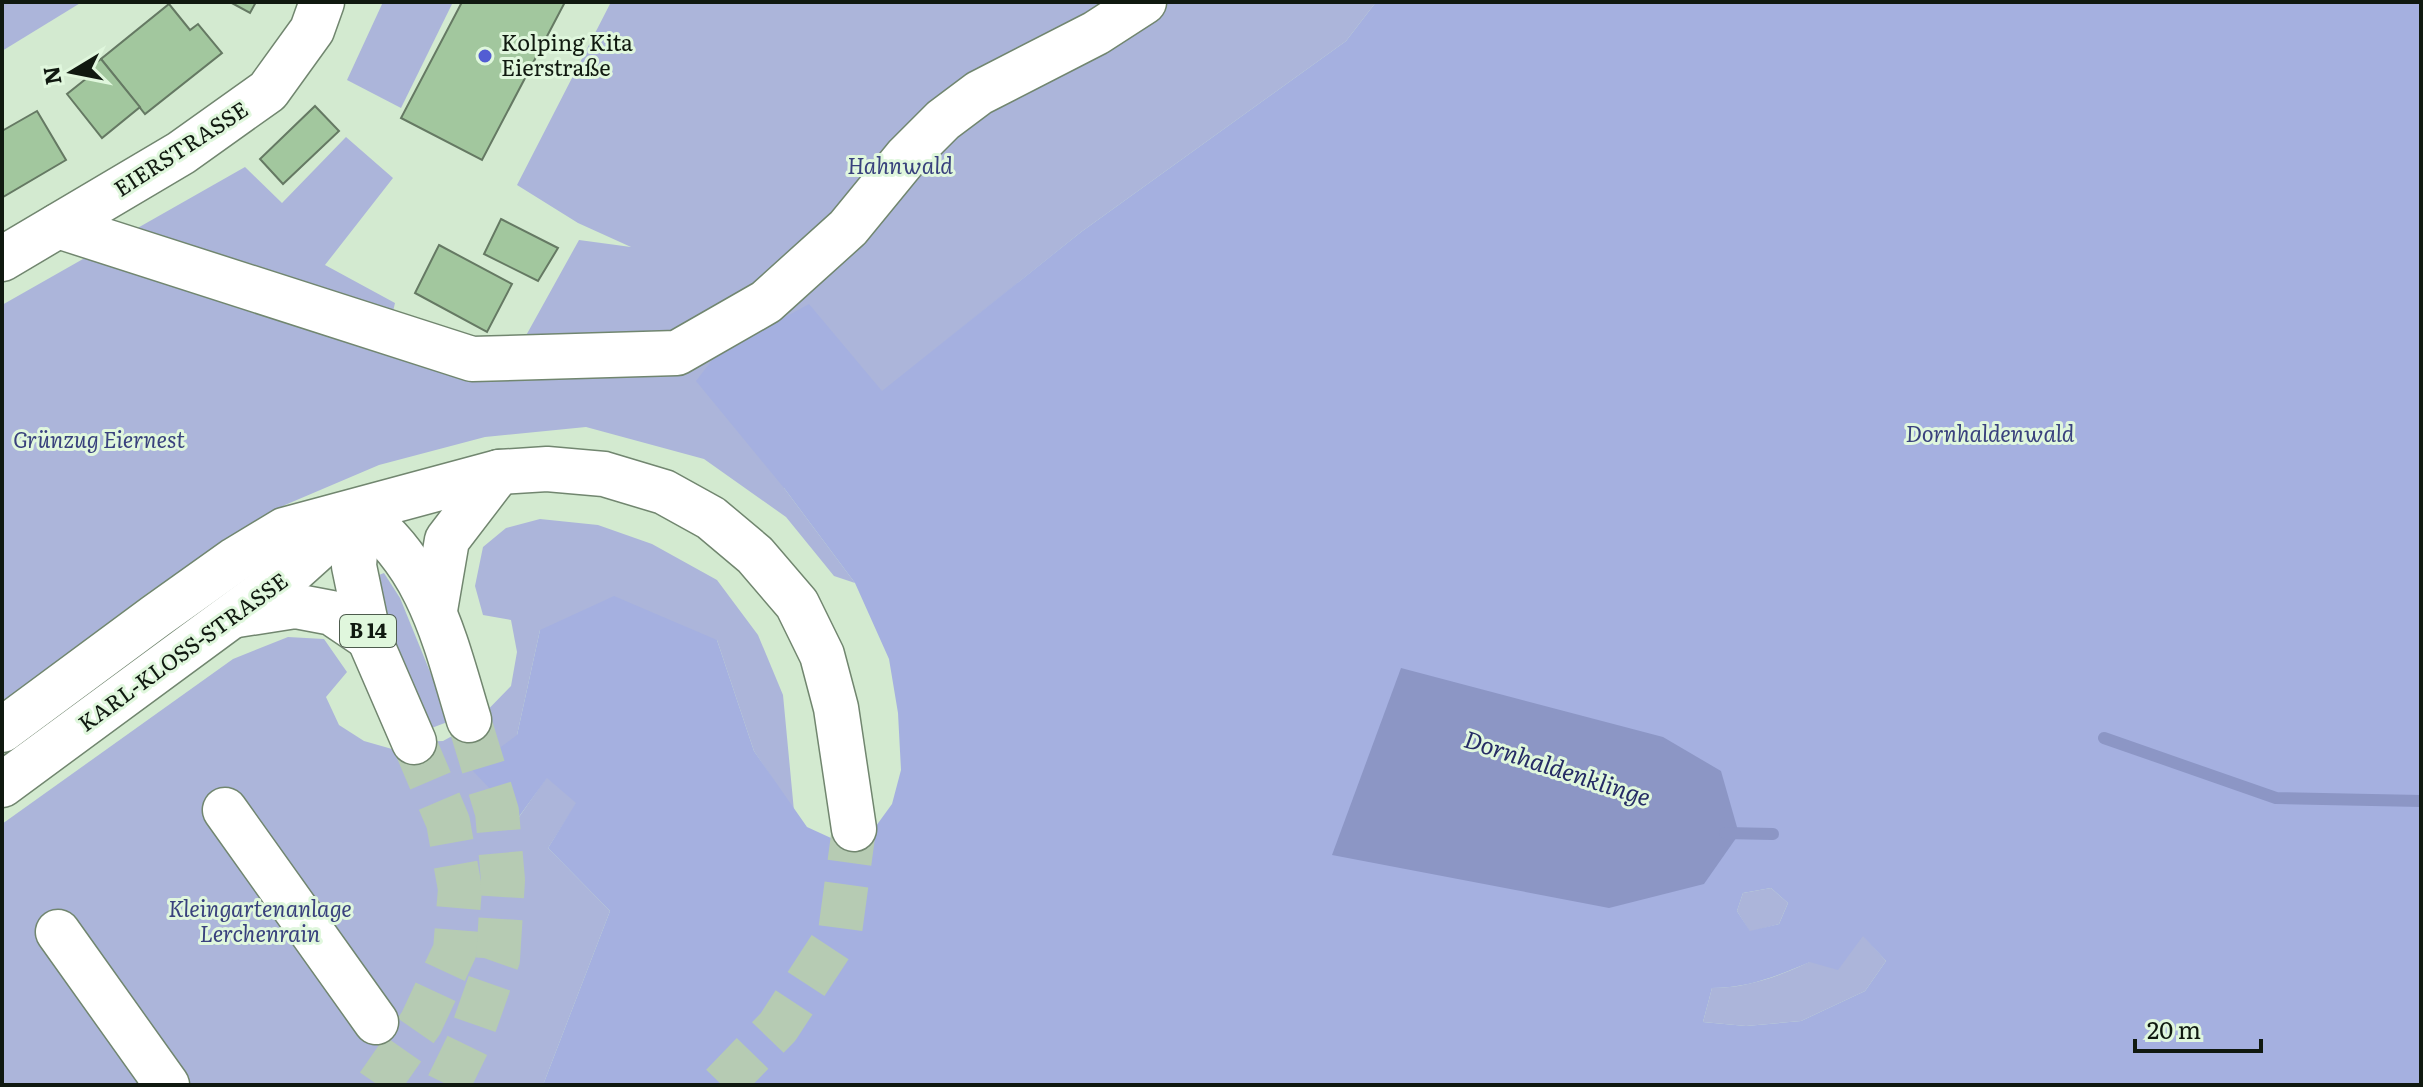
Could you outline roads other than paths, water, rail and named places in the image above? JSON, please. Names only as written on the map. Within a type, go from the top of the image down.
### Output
[{"type":"main road","name":"EIERSTRASSE","points":[[2,259],[181,153],[268,91],[312,30],[322,2]]},
{"type":"main road","points":[[58,226],[472,359],[677,353],[766,302],[848,228],[907,156],[943,120],[979,93],[1096,33],[1144,2]]},
{"type":"main road","name":"KARL-KLOSS-STRASSE","points":[[2,730],[236,559],[284,530],[499,472],[547,469],[604,474],[664,492],[711,518],[755,555],[797,604],[822,655],[836,708],[854,829]]},
{"type":"main road","points":[[435,610],[447,540],[499,472]]},
{"type":"main road","points":[[358,512],[372,522],[408,560],[435,610],[469,720]]},
{"type":"main road","name":"KARL-KLOSS-STRASSE","points":[[2,785],[294,570],[358,512]]},
{"type":"main road","name":"B 14","points":[[358,512],[354,566],[369,638],[414,742]]},
{"type":"main road","name":"B 14","points":[[234,615],[295,606],[332,613],[369,638]]},
{"type":"main road","points":[[225,810],[376,1022]]},
{"type":"main road","points":[[58,932],[167,1085]]},
{"type":"water","points":[[1401,668],[1663,737],[1721,771],[1739,834],[1704,884],[1609,908],[1332,855]]},
{"type":"waterway","name":"Dornhaldenklinge","points":[[2104,738],[2276,798],[2421,801]]},
{"type":"waterway","name":"Dornhaldenklinge","points":[[1725,833],[1773,834]]},
{"type":"tunnel","points":[[448,1085],[468,1044],[498,959],[503,880],[497,812],[469,720]]},
{"type":"tunnel","points":[[378,1085],[421,1023],[455,950],[460,889],[448,822],[414,742]]},
{"type":"tunnel","points":[[722,1085],[778,1027],[840,932],[854,829]]},
{"type":"place","name":"Kolping Kita Eierstraße","points":[[485,56]]},
{"type":"park label","name":"Hahnwald","points":[[900,166]]},
{"type":"park label","name":"Dornhaldenwald","points":[[1990,434]]},
{"type":"park label","name":"Grünzug Eiernest","points":[[99,440]]},
{"type":"park label","name":"Kleingartenanlage Lerchenrain","points":[[260,922]]}]
